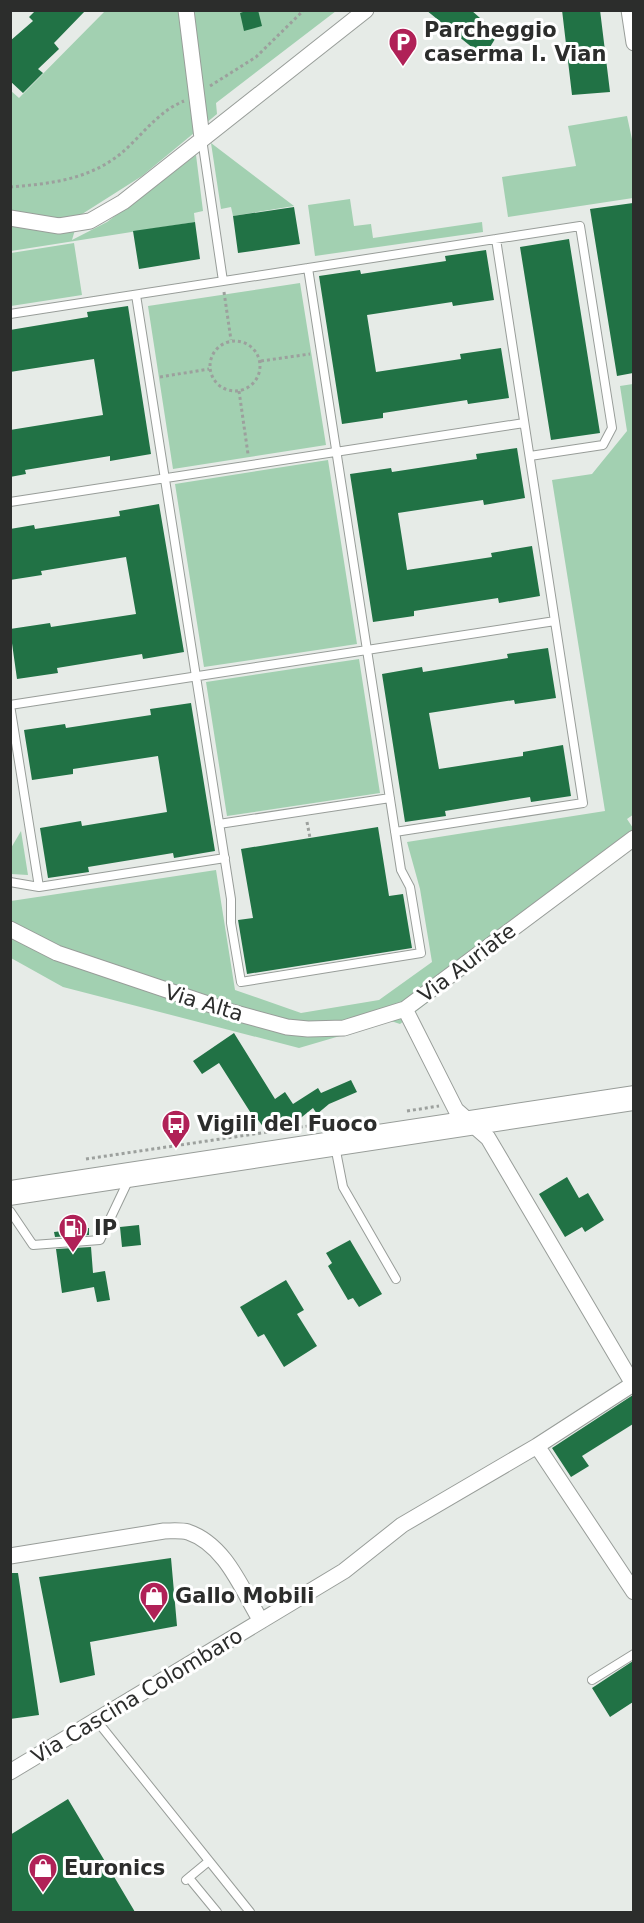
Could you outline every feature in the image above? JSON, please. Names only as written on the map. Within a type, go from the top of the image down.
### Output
[{"type":"main road","points":[[10,1192],[633,1098]]},
{"type":"street","points":[[186,10],[202,138]]},
{"type":"street","points":[[10,218],[59,226],[90,222],[123,202],[169,168],[202,138],[366,10]]},
{"type":"street","points":[[629,10],[633,43]]},
{"type":"street","name":"Via Auriate","points":[[470,1123],[456,1110],[405,1009],[633,838]]},
{"type":"street","name":"Via Alta","points":[[10,929],[68,957],[193,1000],[287,1027],[344,1028],[405,1009]]},
{"type":"street","name":"Via Cascina Colombaro","points":[[10,1772],[344,1571],[402,1525],[537,1446],[633,1384],[488,1138],[470,1123]]},
{"type":"street","points":[[537,1446],[633,1592]]},
{"type":"street","points":[[10,1556],[164,1531],[187,1532],[207,1542],[223,1556],[261,1621]]},
{"type":"lane","points":[[202,138],[223,281]]},
{"type":"lane","points":[[10,314],[580,226],[612,428],[603,445],[530,456]]},
{"type":"lane","points":[[395,832],[583,803],[496,239]]},
{"type":"lane","points":[[136,295],[225,858],[231,899],[231,923],[241,982],[421,954],[410,887],[401,870],[308,268]]},
{"type":"lane","points":[[10,502],[524,423]]},
{"type":"lane","points":[[39,887],[10,705],[555,621]]},
{"type":"lane","points":[[219,824],[390,798]]},
{"type":"lane","points":[[10,882],[39,887],[225,858]]},
{"type":"lane","points":[[335,1143],[343,1187],[396,1279]]},
{"type":"lane","points":[[10,1211],[33,1245],[100,1240],[131,1174]]},
{"type":"lane","points":[[592,1680],[633,1654]]},
{"type":"lane","points":[[98,1721],[250,1912]]},
{"type":"lane","points":[[209,1861],[187,1880],[217,1912]]},
{"type":"path","points":[[10,187],[58,183],[109,162],[166,109],[197,95],[255,57],[304,10]]},
{"type":"path","points":[[223,281],[231,340]]},
{"type":"path","points":[[231,340],[250,345],[261,361],[257,381],[239,391],[219,386],[209,369],[214,351],[221,344],[231,340]]},
{"type":"path","points":[[261,361],[321,352]]},
{"type":"path","points":[[149,378],[209,369]]},
{"type":"path","points":[[239,391],[250,465]]},
{"type":"path","points":[[305,811],[310,838]]},
{"type":"path","points":[[397,1112],[440,1106]]},
{"type":"path","points":[[79,1161],[311,1125]]},
{"type":"green space","points":[[105,11],[336,11],[216,103],[217,114],[142,176],[79,216],[72,240],[107,222],[196,155],[203,211],[194,213],[195,222],[11,251],[10,90],[19,98]]},
{"type":"green space","points":[[627,116],[633,144],[633,198],[508,217],[502,177],[576,166],[568,126]]},
{"type":"green space","points":[[211,143],[294,206],[233,216],[231,207],[221,209]]},
{"type":"green space","points":[[350,199],[354,226],[371,224],[373,238],[482,222],[483,232],[315,256],[308,205]]},
{"type":"green space","points":[[74,243],[82,295],[11,306],[11,253]]},
{"type":"green space","points":[[300,283],[326,445],[173,469],[148,306]]},
{"type":"green space","points":[[633,384],[634,814],[627,819],[633,828],[633,843],[400,1024],[391,1021],[299,1048],[63,987],[11,958],[11,901],[216,870],[235,990],[301,1013],[379,1000],[432,962],[420,889],[407,842],[605,811],[552,480],[592,474],[627,431],[620,386]]},
{"type":"green space","points":[[328,460],[357,644],[204,667],[175,484]]},
{"type":"green space","points":[[359,659],[380,793],[227,816],[206,682]]},
{"type":"green space","points":[[21,831],[28,875],[11,874],[11,848]]},
{"type":"building","points":[[36,10],[86,10],[54,43],[59,49],[38,69],[43,73],[23,93],[10,81],[10,41],[33,21],[29,17]]},
{"type":"building","points":[[258,10],[262,26],[244,31],[240,13]]},
{"type":"building","points":[[426,10],[471,10],[498,34],[484,57]]},
{"type":"building","points":[[562,10],[600,10],[610,92],[572,95]]},
{"type":"building","points":[[633,203],[633,373],[617,376],[590,209]]},
{"type":"building","points":[[294,207],[300,244],[238,253],[233,216]]},
{"type":"building","points":[[195,222],[200,259],[139,269],[133,231]]},
{"type":"building","points":[[569,239],[600,433],[551,440],[520,247]]},
{"type":"building","points":[[486,250],[494,300],[453,306],[452,302],[367,315],[376,372],[461,359],[460,354],[501,348],[509,398],[468,404],[467,400],[383,413],[383,418],[342,424],[319,276],[360,270],[361,274],[446,261],[445,256]]},
{"type":"building","points":[[128,306],[151,454],[110,461],[110,456],[25,470],[26,474],[10,477],[10,430],[103,415],[94,359],[10,372],[10,330],[88,317],[87,312]]},
{"type":"building","points":[[517,448],[525,498],[484,505],[483,500],[398,513],[407,570],[492,557],[491,553],[532,546],[540,596],[499,603],[498,598],[414,611],[414,616],[373,622],[350,474],[391,468],[392,472],[477,459],[476,454]]},
{"type":"building","points":[[159,504],[184,652],[143,659],[142,654],[57,668],[58,673],[17,679],[10,629],[50,623],[51,627],[136,614],[126,557],[41,571],[42,575],[10,580],[10,529],[34,525],[35,529],[120,516],[119,511]]},
{"type":"building","points":[[548,648],[556,698],[515,704],[514,700],[429,713],[439,769],[523,756],[523,752],[563,745],[571,796],[531,802],[530,797],[445,811],[446,816],[405,822],[382,674],[422,667],[423,672],[508,658],[507,654]]},
{"type":"building","points":[[191,703],[215,851],[174,858],[173,853],[88,867],[89,872],[48,878],[40,828],[81,821],[82,826],[167,812],[158,756],[73,769],[73,774],[32,780],[24,730],[65,724],[66,728],[151,715],[150,709]]},
{"type":"building","points":[[378,827],[389,896],[403,894],[412,948],[247,974],[238,920],[253,918],[241,849]]},
{"type":"building","points":[[234,1033],[275,1099],[285,1092],[293,1104],[318,1088],[321,1093],[351,1080],[357,1092],[329,1104],[317,1114],[313,1108],[292,1125],[264,1128],[256,1117],[254,1118],[219,1063],[202,1074],[193,1061]]},
{"type":"building","points":[[567,1177],[579,1198],[588,1193],[604,1220],[585,1232],[582,1227],[565,1237],[539,1194]]},
{"type":"building","points":[[139,1225],[141,1245],[122,1247],[120,1227]]},
{"type":"building","points":[[89,1228],[89,1235],[55,1237],[54,1232]]},
{"type":"building","points":[[350,1240],[382,1294],[359,1307],[353,1298],[348,1300],[328,1266],[332,1263],[326,1253]]},
{"type":"building","points":[[91,1247],[93,1273],[105,1271],[110,1300],[97,1302],[94,1287],[62,1293],[56,1249]]},
{"type":"building","points":[[286,1280],[304,1310],[297,1314],[317,1346],[284,1367],[264,1334],[258,1337],[240,1307]]},
{"type":"building","points":[[633,1395],[633,1424],[582,1456],[589,1466],[571,1477],[552,1448]]},
{"type":"building","points":[[171,1558],[177,1626],[90,1642],[95,1675],[60,1683],[39,1577]]},
{"type":"building","points":[[10,1573],[18,1573],[39,1715],[10,1719]]},
{"type":"building","points":[[633,1661],[633,1702],[610,1717],[592,1688]]},
{"type":"building","points":[[68,1799],[135,1912],[10,1912],[10,1835]]},
{"type":"place","name":"Parcheggio caserma I. Vian","points":[[403,68]]},
{"type":"place","name":"Vigili del Fuoco","points":[[176,1150]]},
{"type":"place","name":"IP","points":[[73,1254]]},
{"type":"place","name":"Gallo Mobili","points":[[154,1622]]},
{"type":"place","name":"Euronics","points":[[43,1894]]}]
